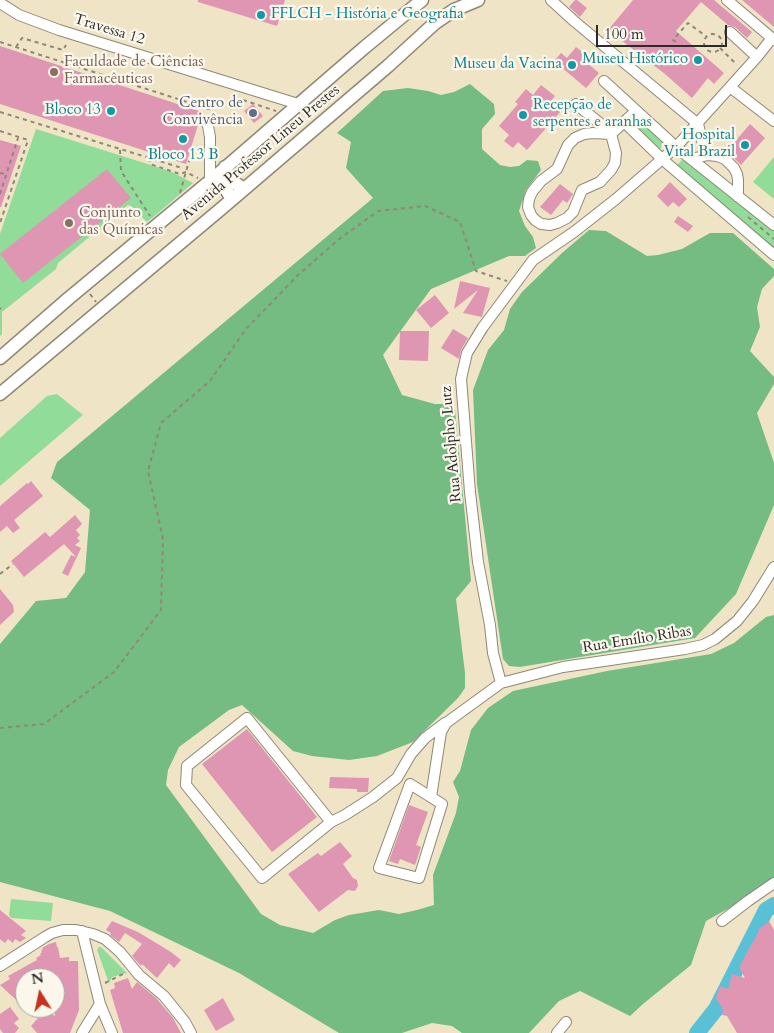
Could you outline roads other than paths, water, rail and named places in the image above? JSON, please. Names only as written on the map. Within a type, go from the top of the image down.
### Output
[{"type":"main road","name":"Avenida Professor Lineu Prestes","points":[[0,358],[422,0]]},
{"type":"main road","name":"Avenida Professor Lineu Prestes","points":[[0,394],[244,189],[436,24],[454,10],[478,0]]},
{"type":"main road","points":[[225,167],[232,181],[244,189]]},
{"type":"main road","points":[[210,180],[222,183],[232,199]]},
{"type":"street","points":[[551,0],[698,124],[702,141]]},
{"type":"street","points":[[727,0],[773,39]]},
{"type":"street","name":"Travessa 12","points":[[0,3],[19,15],[59,30],[298,104]]},
{"type":"street","points":[[730,32],[757,57]]},
{"type":"street","name":"Rua Adolpho Lutz","points":[[501,683],[493,653],[490,625],[478,562],[470,492],[461,379],[467,353],[483,327],[532,260],[574,232],[662,159],[698,124],[773,39]]},
{"type":"street","points":[[604,81],[691,159],[774,225]]},
{"type":"street","points":[[730,87],[774,121]]},
{"type":"street","points":[[576,104],[611,133],[616,153],[614,163],[611,170],[600,182],[582,190],[573,212],[567,218],[550,226],[541,224],[530,215],[529,199],[541,181],[557,169],[568,145],[575,138],[584,134],[611,133],[636,111]]},
{"type":"street","points":[[206,121],[210,136],[210,180]]},
{"type":"street","points":[[624,122],[662,159],[774,255]]},
{"type":"street","points":[[691,159],[708,155],[717,156],[725,160],[734,168],[737,174],[738,197]]},
{"type":"street","name":"Rua Emílio Ribas","points":[[501,683],[563,667],[703,645],[715,639],[737,621],[753,601],[774,567]]},
{"type":"street","points":[[331,822],[247,718],[187,766],[186,785],[262,878],[331,822],[373,797],[397,778],[411,754],[425,738],[501,683]]},
{"type":"street","points":[[431,797],[441,732],[446,723]]},
{"type":"street","points":[[410,784],[431,797],[442,804],[419,878],[379,868],[410,784]]},
{"type":"street","points":[[722,920],[774,883]]},
{"type":"street","points":[[0,966],[52,933],[63,930],[82,931],[93,934],[105,939],[120,952],[139,975],[170,1002],[191,1033]]},
{"type":"street","points":[[82,931],[100,1004],[112,1033]]},
{"type":"street","points":[[82,1033],[100,1004]]},
{"type":"street","points":[[557,1033],[566,1022]]},
{"type":"waterway","points":[[697,1033],[716,1009],[766,910],[774,905]]},
{"type":"place","name":"FFLCH - História e Geografia","points":[[261,15]]},
{"type":"place","name":"Museu Histórico","points":[[698,60]]},
{"type":"place","name":"Museu da Vacina","points":[[572,65]]},
{"type":"place","name":"Faculdade de Ciências Farmacêuticas","points":[[54,72]]},
{"type":"place","name":"Bloco 13","points":[[111,111]]},
{"type":"place","name":"Centro de Convivência","points":[[253,113]]},
{"type":"place","name":"Recepção de serpentes e aranhas","points":[[523,115]]},
{"type":"place","name":"Bloco 13 B","points":[[183,139]]},
{"type":"place","name":"Hospital Vital Brazil","points":[[745,145]]},
{"type":"place","name":"Conjunto das Químicas","points":[[69,223]]}]
